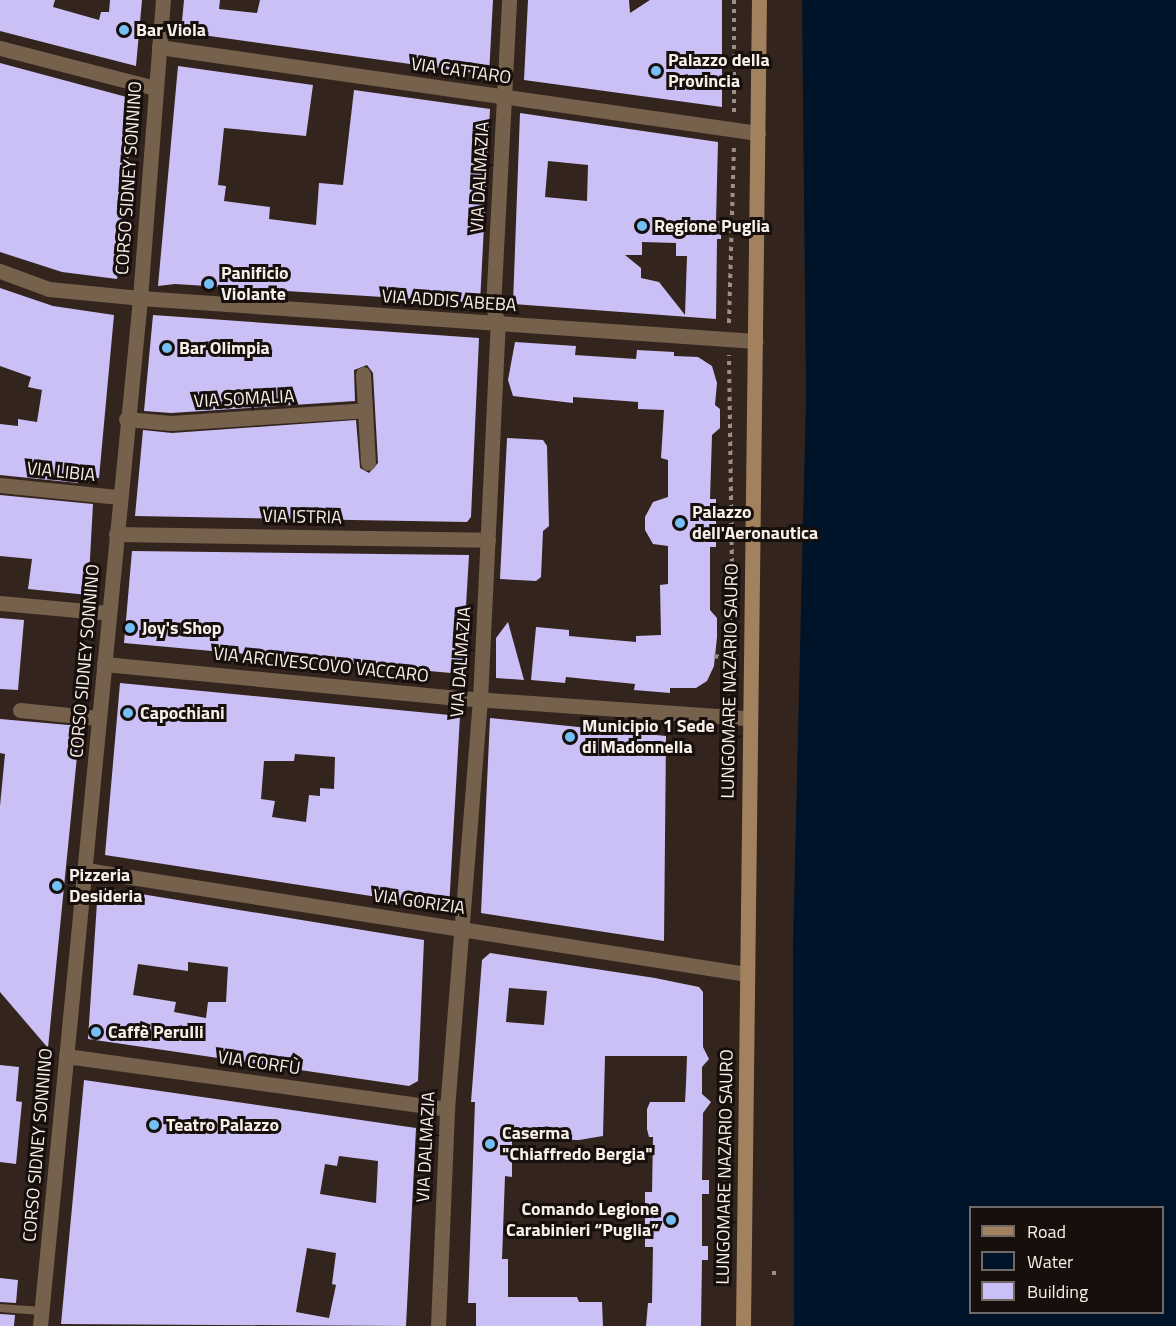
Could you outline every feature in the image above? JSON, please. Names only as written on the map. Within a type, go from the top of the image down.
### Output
[{"type":"main road","name":"LUNGOMARE NAZARIO SAURO","points":[[743,1326],[759,0]]},
{"type":"street","name":"CORSO SIDNEY SONNINO","points":[[41,1319],[86,870],[126,419],[140,298],[163,0]]},
{"type":"street","name":"VIA DALMAZIA","points":[[438,1326],[447,1109],[480,700],[498,324],[493,307],[509,0]]},
{"type":"street","name":"VIA CATTARO","points":[[159,47],[758,133]]},
{"type":"street","points":[[0,48],[155,88]]},
{"type":"street","name":"VIA ADDIS ABEBA","points":[[0,271],[49,289],[140,298],[755,341]]},
{"type":"street","points":[[363,374],[368,463]]},
{"type":"street","name":"VIA SOMALIA","points":[[126,419],[171,423],[365,410]]},
{"type":"street","name":"VIA LIBIA","points":[[0,485],[119,497]]},
{"type":"street","name":"VIA ISTRIA","points":[[116,534],[488,540]]},
{"type":"street","points":[[0,603],[109,613]]},
{"type":"street","name":"VIA ARCIVESCOVO VACCARO","points":[[104,664],[480,700],[749,718]]},
{"type":"street","points":[[20,710],[99,718]]},
{"type":"street","name":"VIA GORIZIA","points":[[86,870],[746,974]]},
{"type":"street","name":"VIA CORFÙ","points":[[66,1056],[447,1109]]},
{"type":"lane","points":[[0,1308],[41,1319]]},
{"type":"path","points":[[714,656],[729,659],[727,716]]},
{"type":"path","points":[[774,1271],[774,1279]]},
{"type":"water","points":[[802,0],[1176,0],[1176,1326],[794,1326],[793,945],[806,397]]},
{"type":"building","points":[[0,0],[55,0],[53,7],[99,20],[101,12],[109,12],[110,0],[142,0],[136,66],[0,31]]},
{"type":"building","points":[[184,0],[220,0],[219,9],[257,13],[260,0],[493,0],[489,75],[181,32]]},
{"type":"building","name":"Palazzo della Provincia","points":[[528,0],[629,0],[630,13],[650,0],[722,0],[722,107],[524,80]]},
{"type":"building","points":[[0,63],[134,99],[117,279],[62,272],[0,252]]},
{"type":"building","points":[[178,66],[313,85],[306,136],[224,128],[218,185],[226,186],[224,201],[270,207],[269,219],[316,225],[319,183],[343,185],[354,90],[490,109],[480,303],[175,284],[158,286]]},
{"type":"building","points":[[520,113],[718,142],[716,221],[721,221],[721,239],[717,239],[716,319],[513,304]],"holes":[[[548,161],[588,165],[587,201],[545,197]],[[642,242],[676,243],[676,256],[687,256],[685,315],[659,282],[641,278],[641,268],[625,255],[642,255]]]},
{"type":"building","points":[[0,288],[53,306],[114,315],[99,478],[73,476],[78,483],[0,475],[0,424],[18,426],[18,419],[37,422],[42,390],[28,387],[31,377],[0,366]]},
{"type":"building","points":[[153,315],[479,338],[471,517],[467,522],[135,516],[143,430],[172,433],[356,420],[360,468],[369,473],[378,463],[373,373],[367,365],[354,370],[355,401],[171,413],[144,411]]},
{"type":"building","name":"Palazzo dell'Aeronautica","points":[[515,342],[576,346],[575,355],[636,359],[637,350],[674,352],[674,356],[698,357],[712,366],[717,383],[715,405],[720,409],[720,428],[712,435],[710,499],[716,499],[716,547],[710,547],[710,610],[717,618],[717,637],[714,666],[707,681],[696,688],[670,688],[670,693],[634,690],[635,684],[566,677],[565,683],[531,680],[536,627],[569,630],[569,636],[636,642],[636,636],[661,635],[660,585],[668,584],[668,546],[653,544],[645,530],[645,517],[653,502],[668,497],[668,460],[661,458],[664,410],[638,409],[638,402],[573,397],[573,403],[513,396],[508,380]]},
{"type":"building","points":[[507,438],[543,440],[547,446],[549,526],[543,531],[541,577],[536,581],[500,579]]},
{"type":"building","points":[[0,495],[93,504],[88,595],[28,589],[32,559],[0,556]]},
{"type":"building","points":[[132,551],[469,555],[462,674],[124,643]]},
{"type":"building","points":[[0,618],[24,620],[18,690],[0,689]]},
{"type":"building","points":[[508,622],[524,680],[496,678],[496,638]]},
{"type":"building","points":[[120,683],[460,716],[449,908],[105,855]],"holes":[[[295,754],[335,757],[334,789],[320,788],[320,796],[309,795],[306,822],[272,817],[275,801],[261,799],[264,761],[294,761]]]},
{"type":"building","points":[[490,718],[666,736],[664,941],[481,913]]},
{"type":"building","points":[[0,719],[80,726],[48,1048],[0,992],[0,806],[5,754],[0,753]]},
{"type":"building","points":[[98,887],[424,940],[418,1081],[409,1086],[88,1039]],"holes":[[[188,962],[228,967],[226,1002],[208,1002],[206,1018],[174,1012],[176,1002],[133,995],[138,964],[188,971]]]},
{"type":"building","name":"Caserma \"Chiaffredo Bergia\"","points":[[490,953],[655,978],[699,987],[703,992],[703,1047],[709,1059],[702,1067],[702,1094],[711,1102],[703,1113],[702,1180],[709,1180],[709,1194],[702,1194],[702,1246],[708,1246],[708,1260],[702,1260],[701,1326],[646,1326],[648,1303],[652,1303],[653,1247],[645,1247],[645,1192],[652,1192],[653,1137],[649,1137],[647,1129],[647,1109],[650,1102],[685,1102],[687,1056],[605,1056],[603,1136],[579,1140],[512,1139],[512,1177],[505,1176],[502,1259],[508,1259],[508,1297],[577,1297],[579,1302],[602,1302],[603,1326],[476,1326],[476,1303],[468,1303],[475,1102],[471,1102],[482,960]],"holes":[[[509,988],[547,991],[544,1025],[506,1022]]]},
{"type":"building","points":[[0,1065],[19,1067],[16,1101],[22,1102],[16,1164],[0,1162]]},
{"type":"building","points":[[84,1080],[416,1128],[406,1326],[61,1324]],"holes":[[[339,1156],[378,1161],[376,1203],[320,1194],[325,1164],[337,1166]],[[307,1248],[336,1253],[332,1284],[336,1285],[329,1318],[296,1312]]]},
{"type":"building","points":[[0,1278],[18,1280],[16,1303],[0,1302]]},
{"type":"building","points":[[0,1314],[15,1315],[14,1326],[0,1326]]},
{"type":"place","name":"Bar Viola","points":[[124,30]]},
{"type":"place","name":"Palazzo della Provincia","points":[[656,71]]},
{"type":"place","name":"Regione Puglia","points":[[642,226]]},
{"type":"place","name":"Panificio Violante","points":[[209,284]]},
{"type":"place","name":"Bar Olimpia","points":[[167,348]]},
{"type":"place","name":"Palazzo dell'Aeronautica","points":[[680,523]]},
{"type":"place","name":"Joy's Shop","points":[[130,628]]},
{"type":"place","name":"Capochiani","points":[[128,713]]},
{"type":"place","name":"Municipio 1 Sede di Madonnella","points":[[570,737]]},
{"type":"place","name":"Pizzeria Desideria","points":[[57,886]]},
{"type":"place","name":"Caffè Perulli","points":[[96,1032]]},
{"type":"place","name":"Teatro Palazzo","points":[[154,1125]]},
{"type":"place","name":"Caserma \"Chiaffredo Bergia\"","points":[[490,1144]]},
{"type":"place","name":"Comando Legione Carabinieri “Puglia”","points":[[671,1220]]}]
